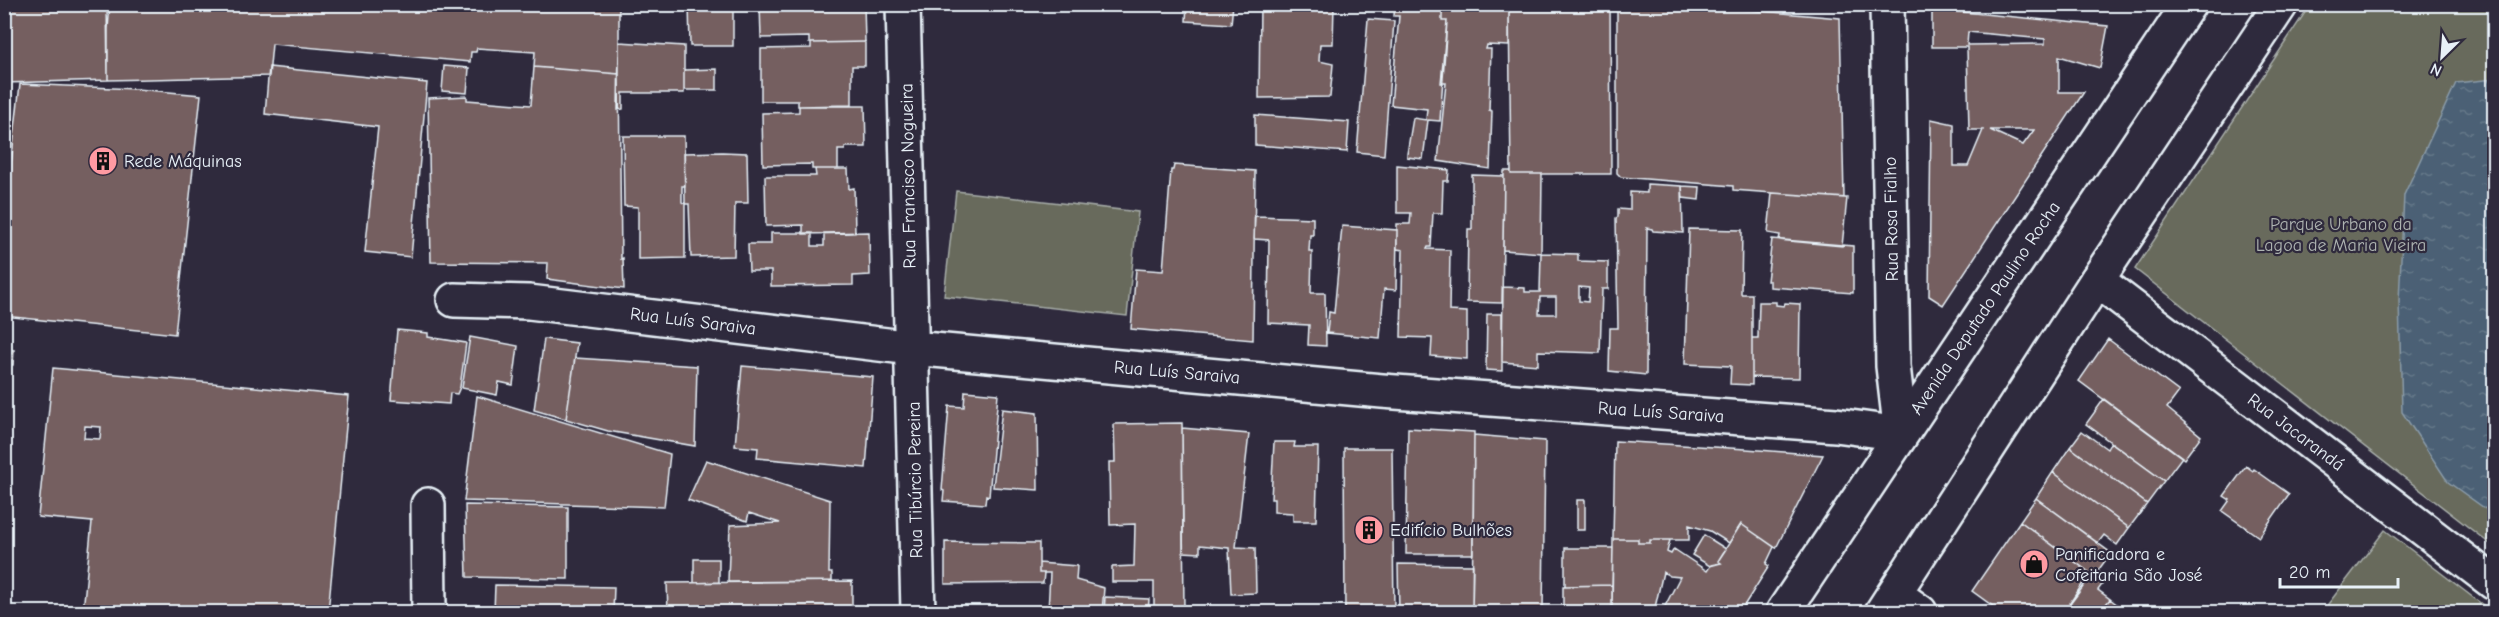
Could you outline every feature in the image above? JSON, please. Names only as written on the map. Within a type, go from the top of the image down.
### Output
[{"type":"street","name":"Rua Francisco Nogueira","points":[[903,4],[912,348]]},
{"type":"street","name":"Rua Rosa Fialho","points":[[1887,4],[1893,366],[1901,434]]},
{"type":"street","name":"Avenida Deputado Paulino Rocha","points":[[1783,612],[2189,4]]},
{"type":"street","points":[[1899,606],[2097,280],[2275,5]]},
{"type":"street","name":"Rua Jacarandá","points":[[2097,280],[2494,583]]},
{"type":"street","name":"Rua Luís Saraiva","points":[[454,300],[551,304],[912,348],[1382,391],[1824,424],[1901,434]]},
{"type":"street","name":"Rua Tibúrcio Pereira","points":[[912,348],[918,612]]},
{"type":"street","points":[[428,505],[429,612]]},
{"type":"green space","name":"Parque Urbano da Lagoa de Maria Vieira","points":[[2310,5],[2494,5],[2494,547],[2135,269]]},
{"type":"green space","points":[[956,191],[1138,212],[1127,316],[944,296]]},
{"type":"green space","points":[[2385,530],[2492,612],[2322,612]]},
{"type":"water","points":[[2494,79],[2494,515],[2448,482],[2402,412],[2399,301],[2404,195],[2456,83]]},
{"type":"building","points":[[4,4],[107,4],[108,80],[4,83]]},
{"type":"building","points":[[110,4],[619,4],[619,74],[534,67],[535,52],[477,48],[476,52],[471,52],[470,62],[272,44],[269,76],[108,80]]},
{"type":"building","points":[[689,4],[733,4],[733,46],[690,46]]},
{"type":"building","points":[[760,4],[864,4],[865,42],[809,43],[809,37],[761,38]]},
{"type":"building","points":[[1187,4],[1233,4],[1231,24],[1186,21]]},
{"type":"building","points":[[1260,4],[1334,4],[1333,44],[1320,44],[1319,61],[1333,64],[1330,97],[1259,98]]},
{"type":"building","points":[[1395,4],[1442,4],[1442,21],[1447,21],[1440,121],[1428,120],[1423,159],[1407,157],[1407,154],[1413,118],[1426,120],[1427,109],[1391,105],[1399,16],[1394,16]]},
{"type":"building","points":[[1442,4],[1509,4],[1509,46],[1487,45],[1486,49],[1491,49],[1490,169],[1438,161],[1446,83],[1441,83],[1447,21],[1442,21]]},
{"type":"building","points":[[1509,4],[1610,4],[1611,174],[1511,174]]},
{"type":"building","points":[[1617,4],[1681,4],[1840,18],[1844,198],[1733,190],[1733,186],[1621,177],[1617,173]]},
{"type":"building","points":[[1932,9],[2108,26],[2100,68],[2059,56],[2059,92],[2084,92],[1943,305],[1929,296],[1931,119],[1954,124],[1954,166],[1968,166],[1983,130],[1969,130],[1967,47],[1932,47]],"holes":[[[1968,32],[2045,39],[2045,44],[1967,45]],[[1990,130],[2034,130],[2023,145]]]},
{"type":"building","points":[[1368,19],[1394,21],[1384,155],[1357,152]]},
{"type":"building","points":[[619,42],[684,46],[684,93],[623,93],[623,109],[618,110]]},
{"type":"building","points":[[865,42],[865,66],[852,66],[852,105],[798,106],[798,101],[761,101],[761,49],[811,48],[811,43]]},
{"type":"building","points":[[444,66],[469,68],[467,93],[442,91]]},
{"type":"building","points":[[269,67],[427,83],[411,257],[365,252],[378,127],[265,114]]},
{"type":"building","points":[[534,67],[619,74],[621,259],[623,258],[624,289],[547,279],[548,263],[431,262],[428,98],[467,96],[467,100],[531,105]]},
{"type":"building","points":[[717,69],[717,90],[684,90],[684,70]]},
{"type":"building","name":"Rede Máquinas","points":[[20,84],[136,89],[201,95],[175,334],[4,316],[4,226]]},
{"type":"building","points":[[799,106],[865,106],[866,147],[845,147],[845,150],[838,150],[838,169],[812,169],[812,164],[763,165],[762,113],[799,112]]},
{"type":"building","points":[[1255,115],[1349,122],[1347,152],[1255,145]]},
{"type":"building","points":[[623,136],[684,136],[685,186],[682,186],[682,202],[685,204],[685,258],[638,259],[638,207],[624,206]]},
{"type":"building","points":[[684,153],[747,153],[748,203],[735,203],[734,256],[691,257],[689,204],[685,204]]},
{"type":"building","points":[[1174,165],[1255,171],[1253,340],[1131,329],[1136,269],[1163,271],[1171,170]]},
{"type":"building","points":[[1397,165],[1449,170],[1448,181],[1443,181],[1442,213],[1433,213],[1431,247],[1427,249],[1450,250],[1449,311],[1467,312],[1467,359],[1431,356],[1432,338],[1401,337],[1403,250],[1397,249],[1397,224],[1410,224],[1411,213],[1397,213]]},
{"type":"building","points":[[815,169],[848,169],[849,189],[854,188],[855,233],[803,234],[803,225],[766,226],[765,176],[816,176]]},
{"type":"building","points":[[1504,171],[1511,171],[1511,174],[1542,174],[1541,253],[1503,250]]},
{"type":"building","points":[[1472,175],[1504,176],[1502,303],[1467,302],[1468,229],[1472,229]]},
{"type":"building","points":[[1647,184],[1682,186],[1683,233],[1653,231],[1647,228],[1646,375],[1609,371],[1610,328],[1618,328],[1616,218],[1618,209],[1630,210],[1630,192],[1647,193]]},
{"type":"building","points":[[1682,186],[1700,187],[1699,200],[1683,198]]},
{"type":"building","points":[[1772,193],[1847,198],[1842,246],[1779,240],[1780,235],[1768,233]]},
{"type":"building","points":[[1255,216],[1313,218],[1313,235],[1310,235],[1309,251],[1312,251],[1311,293],[1325,293],[1326,346],[1308,345],[1309,325],[1268,323],[1269,240],[1254,239]]},
{"type":"building","points":[[1342,226],[1397,230],[1396,290],[1384,289],[1380,338],[1327,333],[1329,312],[1334,313]]},
{"type":"building","points":[[1689,229],[1742,230],[1741,294],[1752,294],[1752,385],[1730,384],[1731,366],[1685,364]]},
{"type":"building","points":[[869,232],[870,275],[853,276],[853,285],[771,286],[771,271],[749,271],[748,244],[771,244],[771,233],[812,233],[812,246],[824,246],[824,233]]},
{"type":"building","points":[[1772,239],[1853,246],[1853,293],[1770,287],[1770,281],[1767,281]]},
{"type":"building","points":[[1541,253],[1578,254],[1578,261],[1608,262],[1608,289],[1602,289],[1600,353],[1538,351],[1538,365],[1502,362],[1503,287],[1525,288],[1525,292],[1540,292]],"holes":[[[1579,287],[1589,288],[1588,302],[1579,301]],[[1540,297],[1556,297],[1556,314],[1539,314]]]},
{"type":"building","points":[[1759,302],[1776,302],[1776,305],[1784,306],[1785,303],[1800,304],[1799,378],[1752,377],[1752,338],[1758,338]]},
{"type":"building","points":[[1487,314],[1502,314],[1502,371],[1486,370]]},
{"type":"building","points":[[397,330],[428,333],[428,337],[466,343],[460,387],[457,394],[450,393],[449,404],[391,400]]},
{"type":"building","points":[[470,337],[518,346],[513,385],[499,382],[497,395],[462,388]]},
{"type":"building","points":[[544,339],[577,343],[566,419],[534,410]]},
{"type":"building","points":[[2108,339],[2179,392],[2167,408],[2201,436],[2184,459],[2079,381]]},
{"type":"building","points":[[4,349],[14,350],[13,365],[4,364]]},
{"type":"building","points":[[575,358],[697,366],[695,446],[608,431],[566,419]]},
{"type":"building","points":[[742,366],[873,377],[866,468],[757,458],[758,448],[735,446]]},
{"type":"building","points":[[53,368],[349,396],[328,612],[83,611],[92,522],[38,517]],"holes":[[[85,426],[101,427],[100,439],[84,438]]]},
{"type":"building","points":[[965,391],[998,394],[989,496],[986,495],[985,504],[943,501],[949,406],[964,407]]},
{"type":"building","points":[[477,396],[670,454],[664,507],[464,501]]},
{"type":"building","points":[[2104,399],[2182,457],[2164,481],[2086,424]]},
{"type":"building","points":[[1002,409],[1037,413],[1038,490],[993,487]]},
{"type":"building","points":[[1182,423],[1184,608],[1154,607],[1154,582],[1112,582],[1112,567],[1134,566],[1135,524],[1110,525],[1109,462],[1115,462],[1114,424]]},
{"type":"building","points":[[1182,428],[1249,434],[1236,547],[1255,548],[1256,593],[1231,594],[1229,548],[1200,545],[1200,553],[1183,552]]},
{"type":"building","points":[[1408,428],[1474,432],[1473,554],[1406,554]]},
{"type":"building","points":[[2082,431],[2107,449],[2111,442],[2164,481],[2147,504],[2070,447]]},
{"type":"building","points":[[1474,435],[1545,441],[1543,612],[1472,612]]},
{"type":"building","points":[[1615,441],[1823,455],[1776,548],[1741,524],[1729,543],[1710,531],[1689,525],[1689,540],[1650,540],[1650,543],[1638,543],[1638,539],[1613,539]]},
{"type":"building","points":[[1274,442],[1295,442],[1294,447],[1318,447],[1316,521],[1293,521],[1293,513],[1274,512],[1274,499],[1271,499]]},
{"type":"building","points":[[2070,447],[2147,504],[2129,528],[2053,472]]},
{"type":"building","name":"Edifício Bulhões","points":[[1344,448],[1392,448],[1394,612],[1345,612]]},
{"type":"building","points":[[706,460],[830,500],[829,573],[832,573],[832,581],[728,582],[730,525],[780,523],[749,513],[747,521],[688,500]]},
{"type":"building","points":[[2246,466],[2253,471],[2254,469],[2289,494],[2259,537],[2222,511],[2230,500],[2224,496]]},
{"type":"building","points":[[2053,472],[2129,528],[2117,545],[2104,535],[2098,543],[2036,498]]},
{"type":"building","points":[[2036,498],[2111,553],[2094,576],[2020,521]]},
{"type":"building","points":[[1577,500],[1585,500],[1585,530],[1577,530]]},
{"type":"building","points":[[465,505],[568,507],[568,579],[467,577]]},
{"type":"building","name":"Panificadora e Cofeitaria São José","points":[[2020,521],[2090,573],[2064,612],[2001,612],[1972,591]]},
{"type":"building","points":[[1741,524],[1774,547],[1766,564],[1769,566],[1740,612],[1662,612],[1680,577],[1670,576],[1663,572],[1654,612],[1612,612],[1613,539],[1638,539],[1638,543],[1650,543],[1650,540],[1670,540],[1667,552],[1671,554],[1674,549],[1707,571],[1711,565],[1721,563],[1718,561]]},
{"type":"building","points":[[1704,535],[1726,549],[1718,561],[1721,563],[1710,566],[1692,555]]},
{"type":"building","points":[[945,542],[1039,543],[1039,573],[1044,573],[1043,583],[945,584]]},
{"type":"building","points":[[1565,548],[1613,548],[1612,585],[1565,586]]},
{"type":"building","points":[[694,559],[719,559],[719,582],[694,583]]},
{"type":"building","points":[[1039,563],[1077,566],[1076,580],[1104,588],[1102,612],[1048,612],[1050,573],[1039,573]]},
{"type":"building","points":[[1398,564],[1473,565],[1472,612],[1399,612]]},
{"type":"building","points":[[2098,571],[2107,578],[2098,590],[2110,599],[2100,612],[2064,612],[2092,575],[2094,576]]},
{"type":"building","points":[[852,581],[852,612],[668,612],[667,583]]},
{"type":"building","points":[[495,585],[614,587],[613,612],[494,612]]},
{"type":"building","points":[[1612,585],[1612,612],[1563,612],[1563,586]]},
{"type":"building","points":[[1105,597],[1149,599],[1148,612],[1104,612]]},
{"type":"building","points":[[2110,599],[2127,612],[2100,612]]},
{"type":"place","name":"Rede Máquinas","points":[[103,161]]},
{"type":"place","name":"Edifício Bulhões","points":[[1369,530]]},
{"type":"place","name":"Panificadora e Cofeitaria São José","points":[[2034,564]]}]
